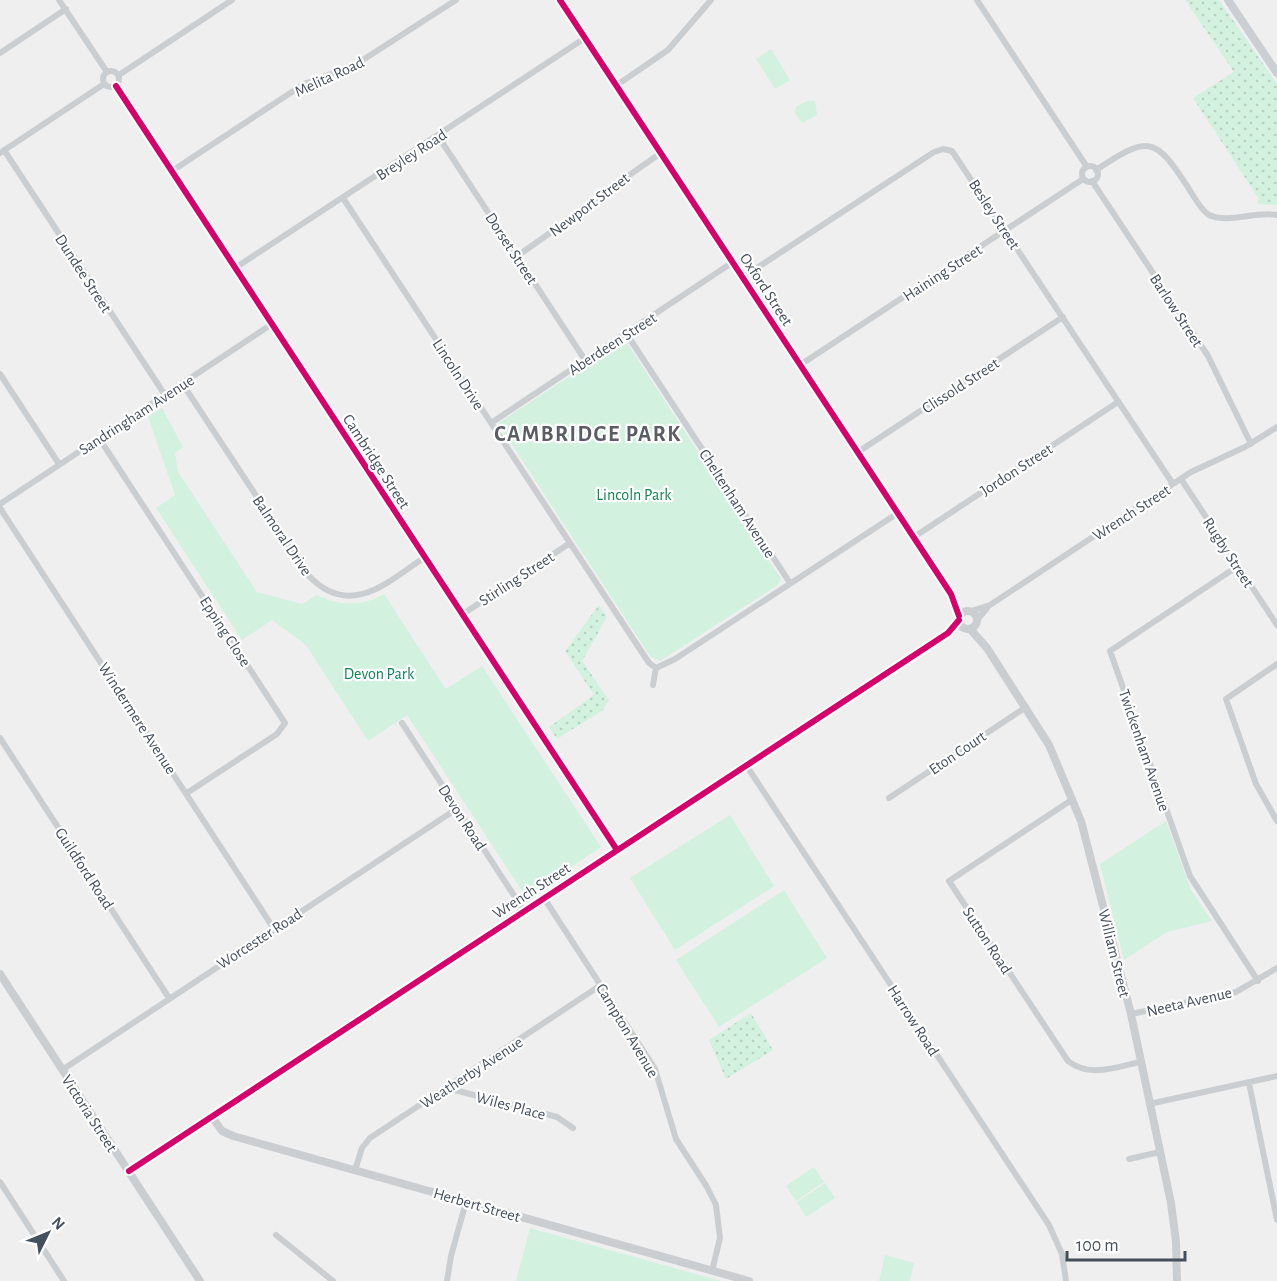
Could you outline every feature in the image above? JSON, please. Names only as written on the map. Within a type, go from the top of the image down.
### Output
[{"type":"main road","points":[[1228,0],[1277,73]]},
{"type":"street","points":[[59,0],[107,72]]},
{"type":"street","points":[[104,84],[109,87],[116,86],[119,75],[232,0]]},
{"type":"street","name":"Melita Road","points":[[172,171],[304,84],[355,65],[456,0]]},
{"type":"street","name":"Oxford Street","points":[[560,0],[968,620]]},
{"type":"street","points":[[977,0],[1087,167],[1096,170],[1134,147],[1154,147],[1167,156],[1209,215],[1219,218],[1259,214],[1277,215]]},
{"type":"street","points":[[616,85],[674,45],[707,1]]},
{"type":"street","points":[[0,53],[66,9]]},
{"type":"street","name":"Breyley Road","points":[[235,268],[585,38]]},
{"type":"street","points":[[104,84],[103,76],[107,72],[115,72],[119,75]]},
{"type":"street","points":[[2,152],[104,84]]},
{"type":"street","name":"Cambridge Street","points":[[116,86],[617,850]]},
{"type":"street","name":"Dorset Street","points":[[438,136],[585,360]]},
{"type":"street","name":"Besley Street","points":[[743,277],[934,152],[943,149],[952,151],[1173,484]]},
{"type":"street","name":"Dundee Street","points":[[2,152],[165,395]]},
{"type":"street","name":"Newport Street","points":[[517,256],[568,222],[612,186],[662,153]]},
{"type":"street","points":[[1087,167],[1082,172],[1083,179],[1092,182],[1097,177],[1096,170]]},
{"type":"street","name":"Haining Street","points":[[800,365],[1083,179]]},
{"type":"street","name":"Barlow Street","points":[[1092,182],[1208,356],[1251,444]]},
{"type":"street","name":"Lincoln Drive","points":[[343,198],[649,663],[656,668]]},
{"type":"street","name":"Aberdeen Street","points":[[491,423],[733,262]]},
{"type":"street","name":"Clissold Street","points":[[858,452],[1063,317]]},
{"type":"street","name":"Sandringham Avenue","points":[[0,506],[59,464],[272,324]]},
{"type":"street","name":"Cheltenham Avenue","points":[[626,333],[790,583]]},
{"type":"street","points":[[0,374],[59,464]]},
{"type":"street","name":"Balmoral Drive","points":[[182,383],[309,576],[320,586],[339,595],[361,595],[379,588],[425,557]]},
{"type":"street","name":"Jordon Street","points":[[914,537],[1118,402]]},
{"type":"street","name":"Wrench Street","points":[[129,1171],[1180,479],[1251,444],[1277,428]]},
{"type":"street","name":"Epping Close","points":[[99,438],[285,723],[277,734],[186,793]]},
{"type":"street","name":"Rugby Street","points":[[1180,479],[1277,625]]},
{"type":"street","name":"Windermere Avenue","points":[[0,506],[274,929]]},
{"type":"street","points":[[653,686],[656,668],[675,659],[897,513]]},
{"type":"street","name":"Stirling Street","points":[[463,614],[570,543]]},
{"type":"street","name":"Twickenham Avenue","points":[[1238,566],[1110,651],[1190,876],[1258,981]]},
{"type":"street","name":"Wrench Street","points":[[968,620],[990,605]]},
{"type":"street","name":"William Street","points":[[968,620],[1049,745],[1073,799],[1131,1014],[1175,1229],[1177,1281]]},
{"type":"street","points":[[1277,664],[1226,699],[1256,784],[1277,821]]},
{"type":"street","name":"Eton Court","points":[[889,798],[1026,707]]},
{"type":"street","name":"Devon Road","points":[[402,723],[524,911]]},
{"type":"street","name":"Guildford Road","points":[[0,738],[169,998]]},
{"type":"street","name":"Harrow Road","points":[[746,765],[1049,1225],[1062,1254],[1066,1281]]},
{"type":"street","name":"Sutton Road","points":[[1073,799],[949,881],[1068,1061],[1076,1067],[1090,1071],[1140,1062]]},
{"type":"street","name":"Worcester Road","points":[[62,1070],[458,808]]},
{"type":"street","name":"Campton Avenue","points":[[544,898],[653,1065],[676,1139],[714,1201],[720,1238],[712,1271]]},
{"type":"street","name":"Neeta Avenue","points":[[1131,1014],[1236,992],[1277,968]]},
{"type":"street","name":"Victoria Street","points":[[0,974],[200,1281]]},
{"type":"street","name":"Weatherby Avenue","points":[[355,1170],[362,1148],[368,1140],[601,985]]},
{"type":"street","points":[[1149,1104],[1277,1076]]},
{"type":"street","points":[[1249,1083],[1277,1220]]},
{"type":"street","name":"Wiles Place","points":[[447,1088],[557,1118],[573,1128]]},
{"type":"street","name":"Herbert Street","points":[[212,1117],[227,1135],[749,1281]]},
{"type":"street","points":[[1129,1159],[1160,1152]]},
{"type":"street","points":[[0,1182],[64,1281]]},
{"type":"street","points":[[447,1281],[451,1256],[466,1202]]},
{"type":"street","points":[[276,1235],[333,1281]]},
{"type":"green space","points":[[1185,0],[1219,0],[1277,84],[1277,205],[1257,204],[1259,199],[1193,98],[1234,72]]},
{"type":"green space","points":[[771,49],[790,80],[775,89],[756,59]]},
{"type":"green space","points":[[807,101],[815,101],[817,115],[802,123],[794,112],[797,106]]},
{"type":"green space","name":"Lincoln Park","points":[[622,342],[629,346],[781,579],[778,585],[660,661],[650,656],[499,425],[500,422]]},
{"type":"green space","name":"Devon Park","points":[[162,408],[183,447],[175,453],[178,472],[257,592],[302,604],[317,595],[350,604],[367,601],[384,594],[446,689],[482,666],[601,847],[526,897],[407,715],[368,741],[306,645],[272,620],[242,640],[156,508],[175,495],[148,417]]},
{"type":"green space","points":[[599,605],[607,617],[582,661],[609,700],[603,710],[557,739],[549,727],[594,695],[565,651]]},
{"type":"green space","points":[[730,815],[774,886],[675,950],[630,878]]},
{"type":"green space","points":[[1166,821],[1190,888],[1212,921],[1167,932],[1124,960],[1100,864]]},
{"type":"green space","points":[[784,890],[827,958],[719,1027],[676,960]]},
{"type":"green space","points":[[751,1013],[773,1050],[726,1079],[709,1040]]},
{"type":"green space","points":[[814,1167],[824,1182],[796,1201],[786,1186]]},
{"type":"green space","points":[[825,1183],[835,1198],[806,1217],[797,1202]]},
{"type":"green space","points":[[530,1228],[721,1281],[516,1281]]},
{"type":"green space","points":[[885,1255],[914,1263],[910,1281],[879,1281]]},
{"type":"cycle path","points":[[560,0],[951,594],[959,616]]},
{"type":"cycle path","points":[[116,86],[617,850]]},
{"type":"cycle path","points":[[129,1171],[948,633],[959,620]]},
{"type":"district","name":"CAMBRIDGE PARK","points":[[588,433]]}]
